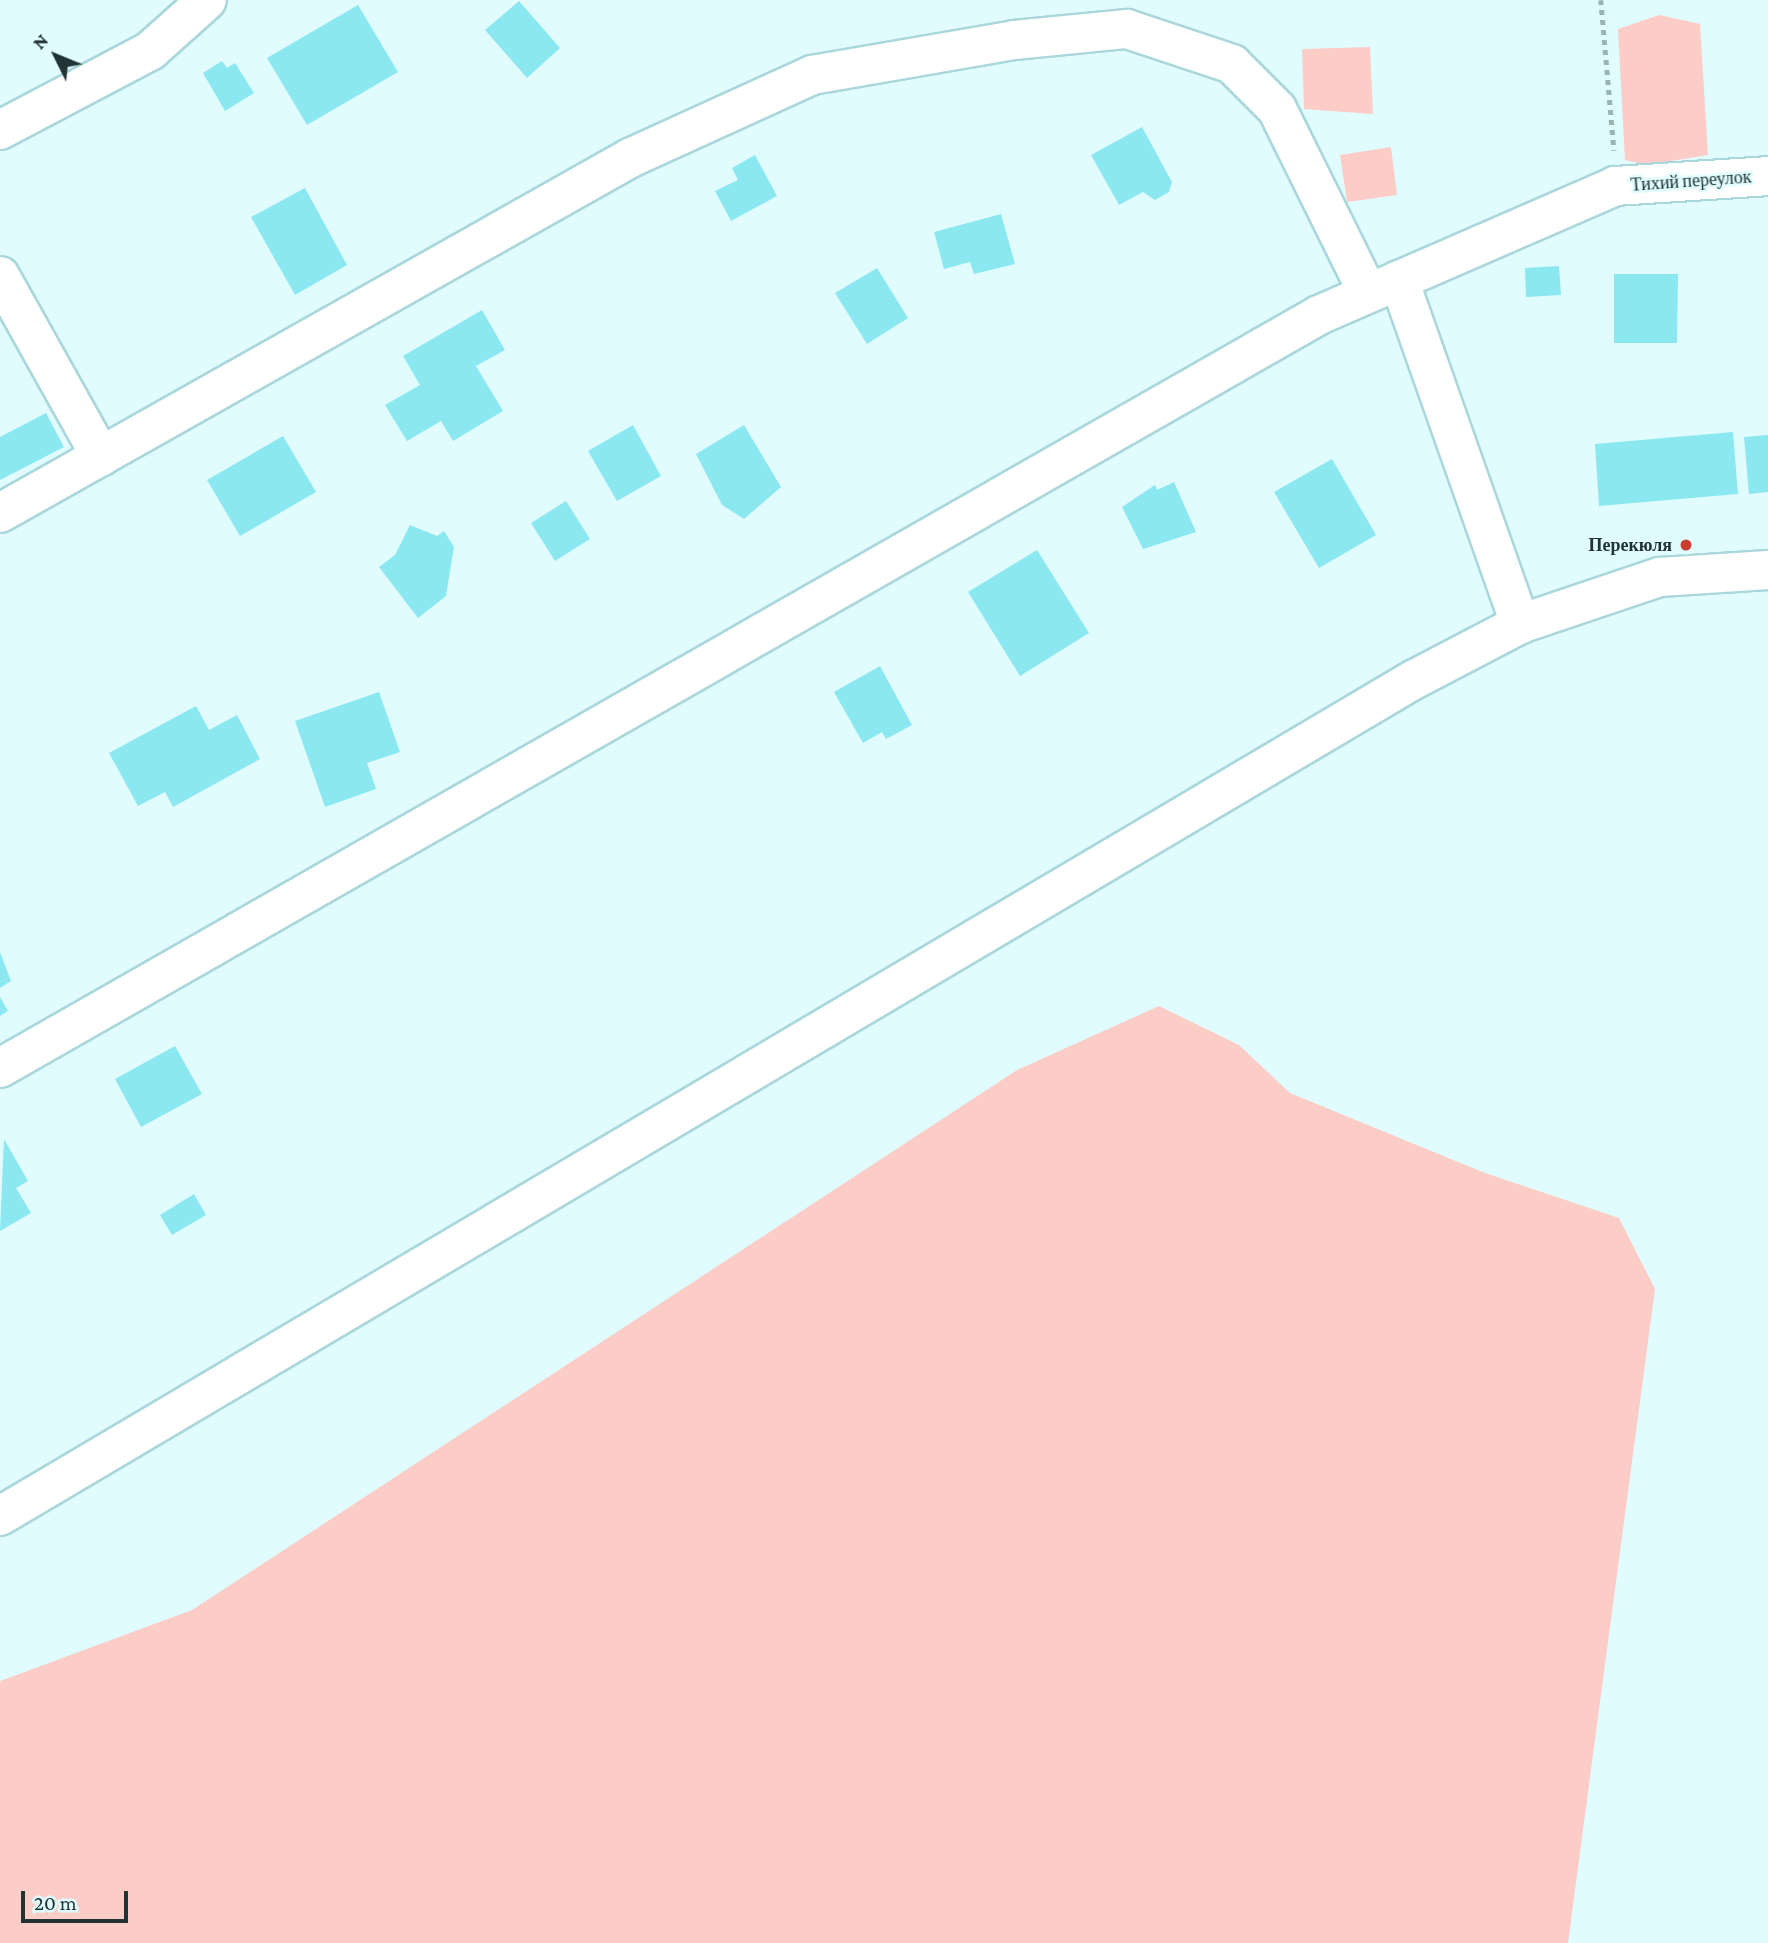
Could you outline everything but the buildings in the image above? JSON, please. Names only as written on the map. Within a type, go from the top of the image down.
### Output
[{"type":"street","points":[[0,130],[150,51],[207,0]]},
{"type":"street","points":[[0,513],[630,158],[812,75],[1014,40],[1127,29],[1231,64],[1277,109],[1384,287],[1520,624]]},
{"type":"street","name":"Тихий переулок","points":[[0,1068],[797,610],[1319,315],[1615,186],[1768,176]]},
{"type":"street","points":[[0,276],[101,457]]},
{"type":"street","points":[[0,1516],[1415,679],[1520,624],[1660,577],[1768,569]]},
{"type":"path","points":[[1601,0],[1615,186]]},
{"type":"shaded area","points":[[1659,15],[1700,24],[1708,155],[1646,165],[1625,160],[1618,29]]},
{"type":"shaded area","points":[[1370,47],[1373,114],[1304,109],[1302,49]]},
{"type":"shaded area","points":[[1391,147],[1397,195],[1347,202],[1340,155]]},
{"type":"shaded area","points":[[1159,1006],[1239,1045],[1290,1093],[1485,1173],[1619,1218],[1655,1289],[1568,1943],[0,1943],[0,1681],[192,1610],[1017,1070]]},
{"type":"place","name":"Перекюля","points":[[1686,545]]}]
